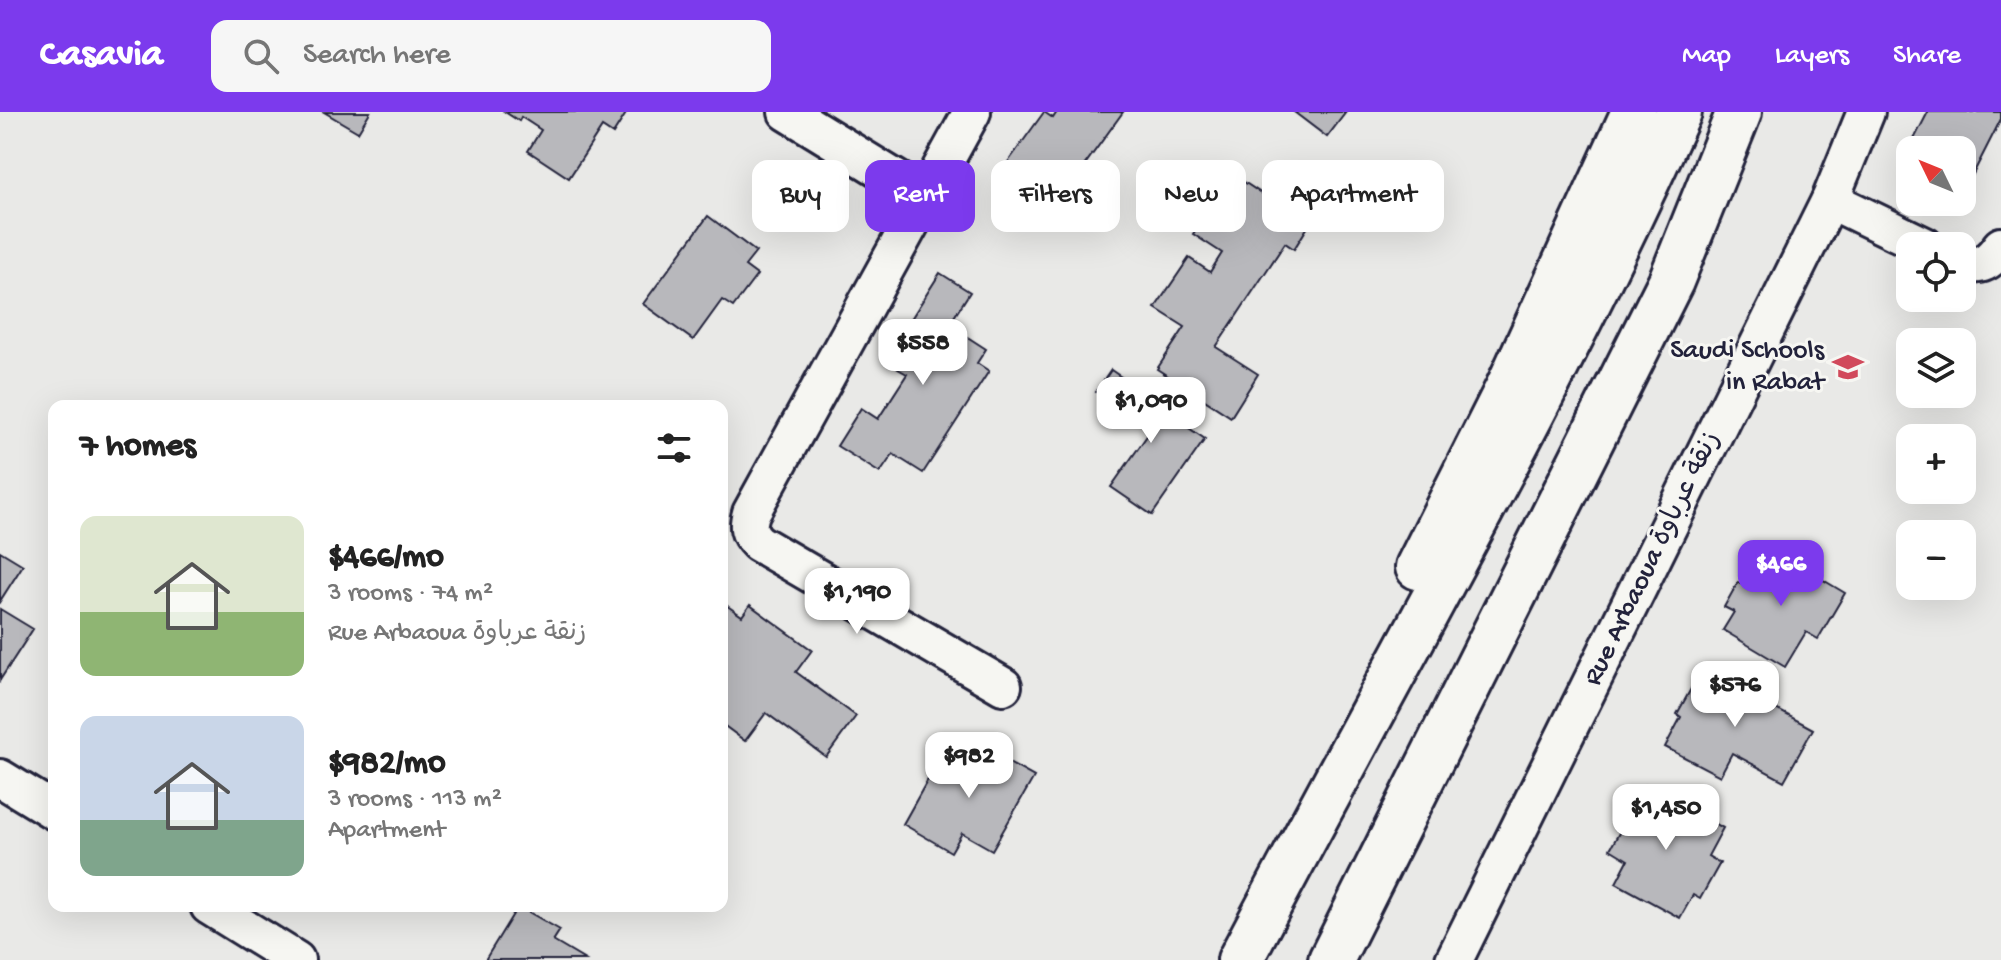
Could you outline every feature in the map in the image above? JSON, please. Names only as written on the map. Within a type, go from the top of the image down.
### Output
[{"type":"highway","points":[[1395,670],[1396,637],[1418,567],[1508,388],[1634,112]]},
{"type":"highway","points":[[1240,960],[1544,393],[1679,112]]},
{"type":"highway","points":[[1671,281],[1739,112]]},
{"type":"highway","points":[[1331,960],[1671,281],[1738,170],[1768,112]]},
{"type":"street","points":[[787,112],[865,160]]},
{"type":"street","points":[[945,160],[972,112]]},
{"type":"street","name":"Rue Arbaoua زنقة عرباوة","points":[[1454,960],[1830,200],[1866,112]]},
{"type":"street","points":[[1830,200],[1896,232]]},
{"type":"street","points":[[904,232],[751,513],[748,525],[750,535],[758,543],[1003,686]]},
{"type":"street","points":[[1976,265],[1984,264],[2001,246]]},
{"type":"street","points":[[0,778],[48,807]]},
{"type":"street","points":[[219,912],[296,960]]},
{"type":"building","points":[[324,112],[370,112],[358,132]]},
{"type":"building","points":[[505,112],[627,112],[613,134],[602,127],[569,178],[528,151],[541,130],[521,117],[519,121]]},
{"type":"building","points":[[1044,112],[1053,118],[1057,112],[1123,112],[1088,160],[1009,160]]},
{"type":"building","points":[[1294,112],[1346,112],[1327,137]]},
{"type":"building","points":[[1928,112],[2001,112],[2001,119],[1976,168],[1976,136],[1916,136]]},
{"type":"building","points":[[1246,183],[1262,194],[1262,232],[1305,232],[1294,249],[1285,243],[1216,347],[1258,374],[1231,417],[1157,369],[1185,327],[1155,308],[1189,258],[1210,272],[1222,253],[1193,234],[1246,232]]},
{"type":"building","points":[[708,216],[756,252],[745,266],[757,275],[733,307],[722,300],[693,340],[643,304]]},
{"type":"building","points":[[940,273],[970,292],[949,325],[986,349],[977,363],[989,371],[923,473],[893,454],[880,473],[837,446],[861,408],[878,419],[907,374],[898,369],[912,347],[899,338]]},
{"type":"building","points":[[1111,370],[1182,419],[1180,422],[1205,439],[1152,515],[1111,487],[1151,430],[1096,392]]},
{"type":"building","points":[[1773,550],[1845,593],[1818,639],[1806,632],[1785,667],[1723,630],[1734,612],[1724,607],[1738,582],[1750,588]]},
{"type":"building","points":[[0,551],[23,565],[0,601]]},
{"type":"building","points":[[750,605],[812,650],[796,672],[856,716],[826,757],[766,713],[745,741],[728,728],[728,606],[742,616]]},
{"type":"building","points":[[0,609],[33,629],[0,680]]},
{"type":"building","points":[[1702,669],[1813,729],[1784,781],[1732,753],[1720,776],[1665,747],[1681,717],[1677,714]]},
{"type":"building","points":[[973,743],[1034,777],[992,850],[962,833],[951,852],[903,824],[941,756],[960,766]]},
{"type":"building","points":[[1646,785],[1723,828],[1708,856],[1720,863],[1700,899],[1693,895],[1680,918],[1616,883],[1628,860],[1610,849]]},
{"type":"building","points":[[514,912],[528,912],[560,930],[553,941],[585,960],[485,960]]},
{"type":"place","name":"Saudi Schools in Rabat","points":[[1848,367]]}]
